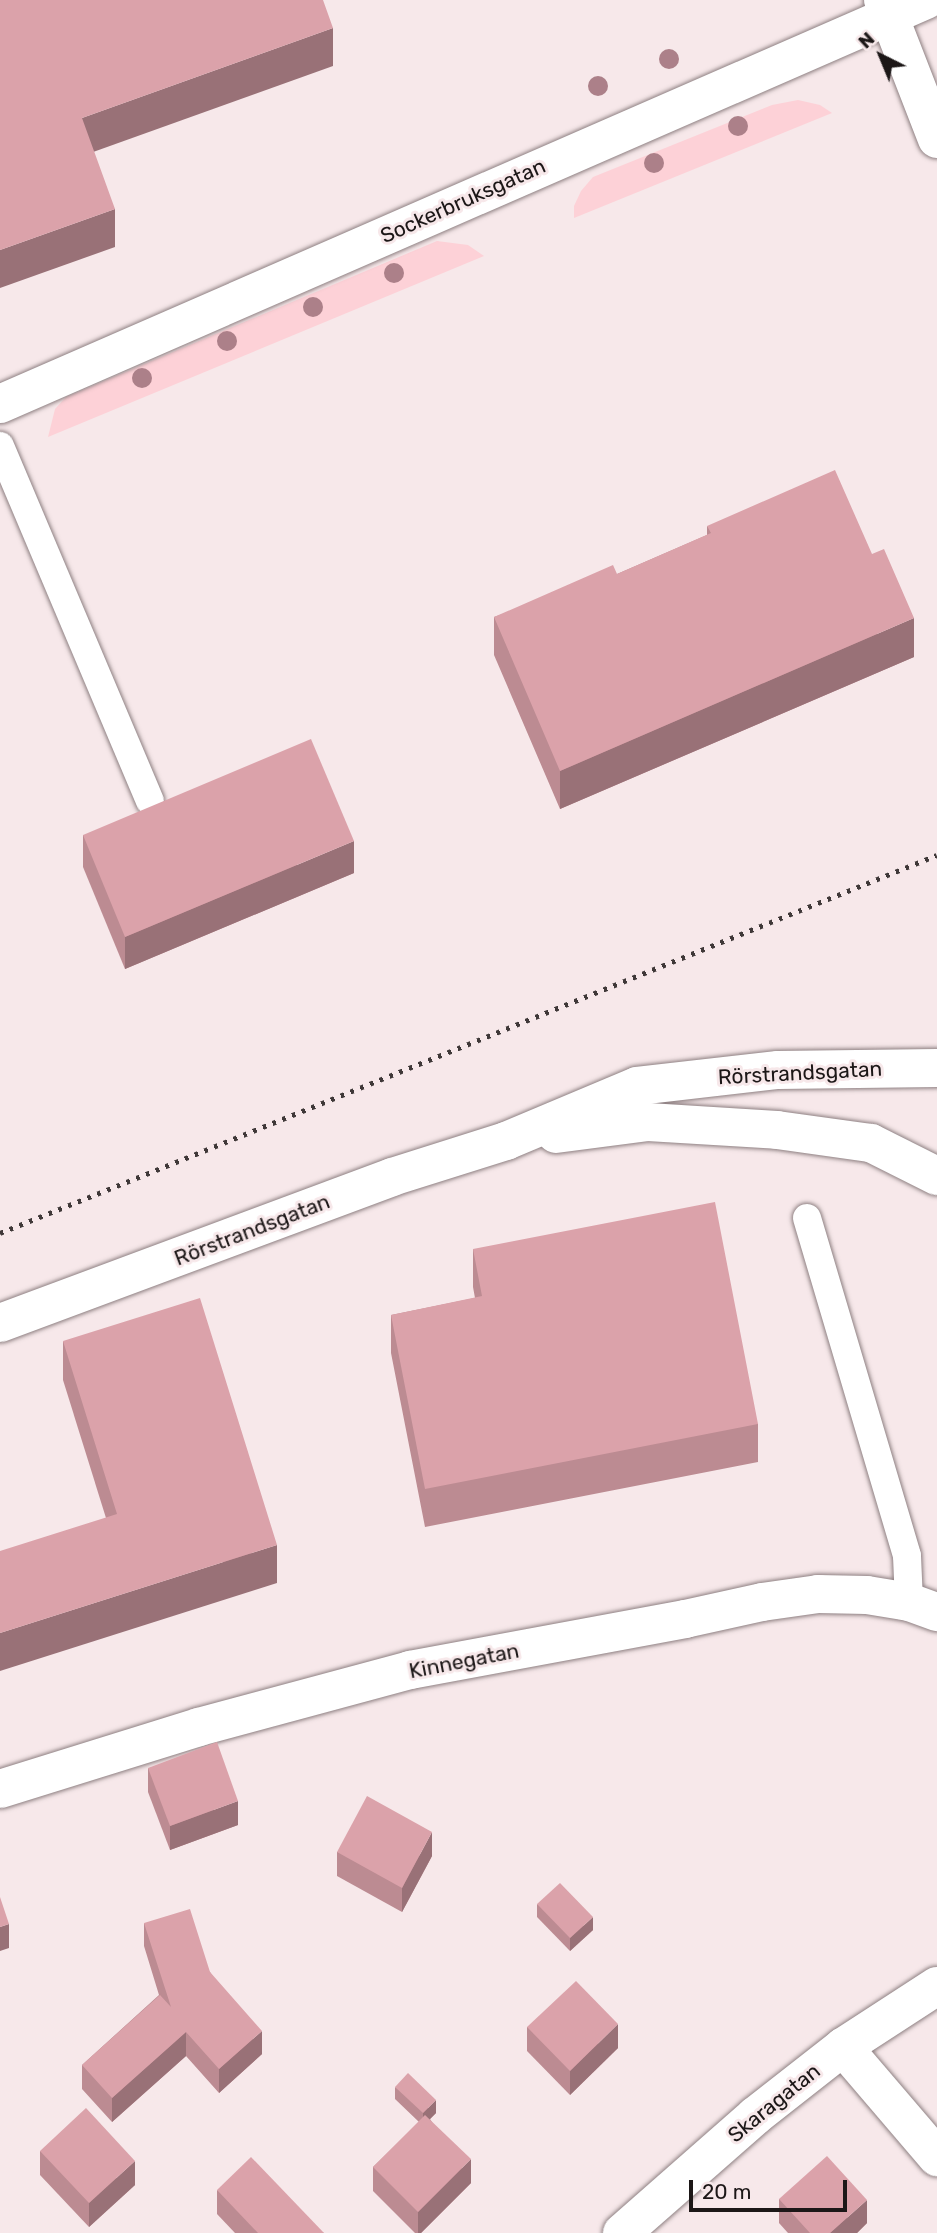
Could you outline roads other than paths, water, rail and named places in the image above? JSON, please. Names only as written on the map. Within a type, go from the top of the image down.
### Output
[{"type":"street","name":"Sockerbruksgatan","points":[[0,404],[886,7],[926,0]]},
{"type":"street","points":[[886,7],[937,139]]},
{"type":"street","name":"Rörstrandsgatan","points":[[0,1324],[392,1177],[506,1141],[637,1086],[779,1070],[937,1068]]},
{"type":"street","name":"Rörstrandsgatan","points":[[506,1141],[648,1122],[777,1130],[871,1143],[937,1176]]},
{"type":"street","name":"Kinnegatan","points":[[0,1789],[199,1727],[410,1670],[762,1602],[818,1594],[867,1595],[923,1607]]},
{"type":"street","name":"Skaragatan","points":[[622,2233],[755,2116],[843,2047],[937,1986]]},
{"type":"street","points":[[843,2047],[937,2157]]},
{"type":"lane","points":[[0,446],[150,800]]},
{"type":"lane","points":[[807,1217],[923,1607]]},
{"type":"railway","points":[[0,1233],[937,855]]}]
